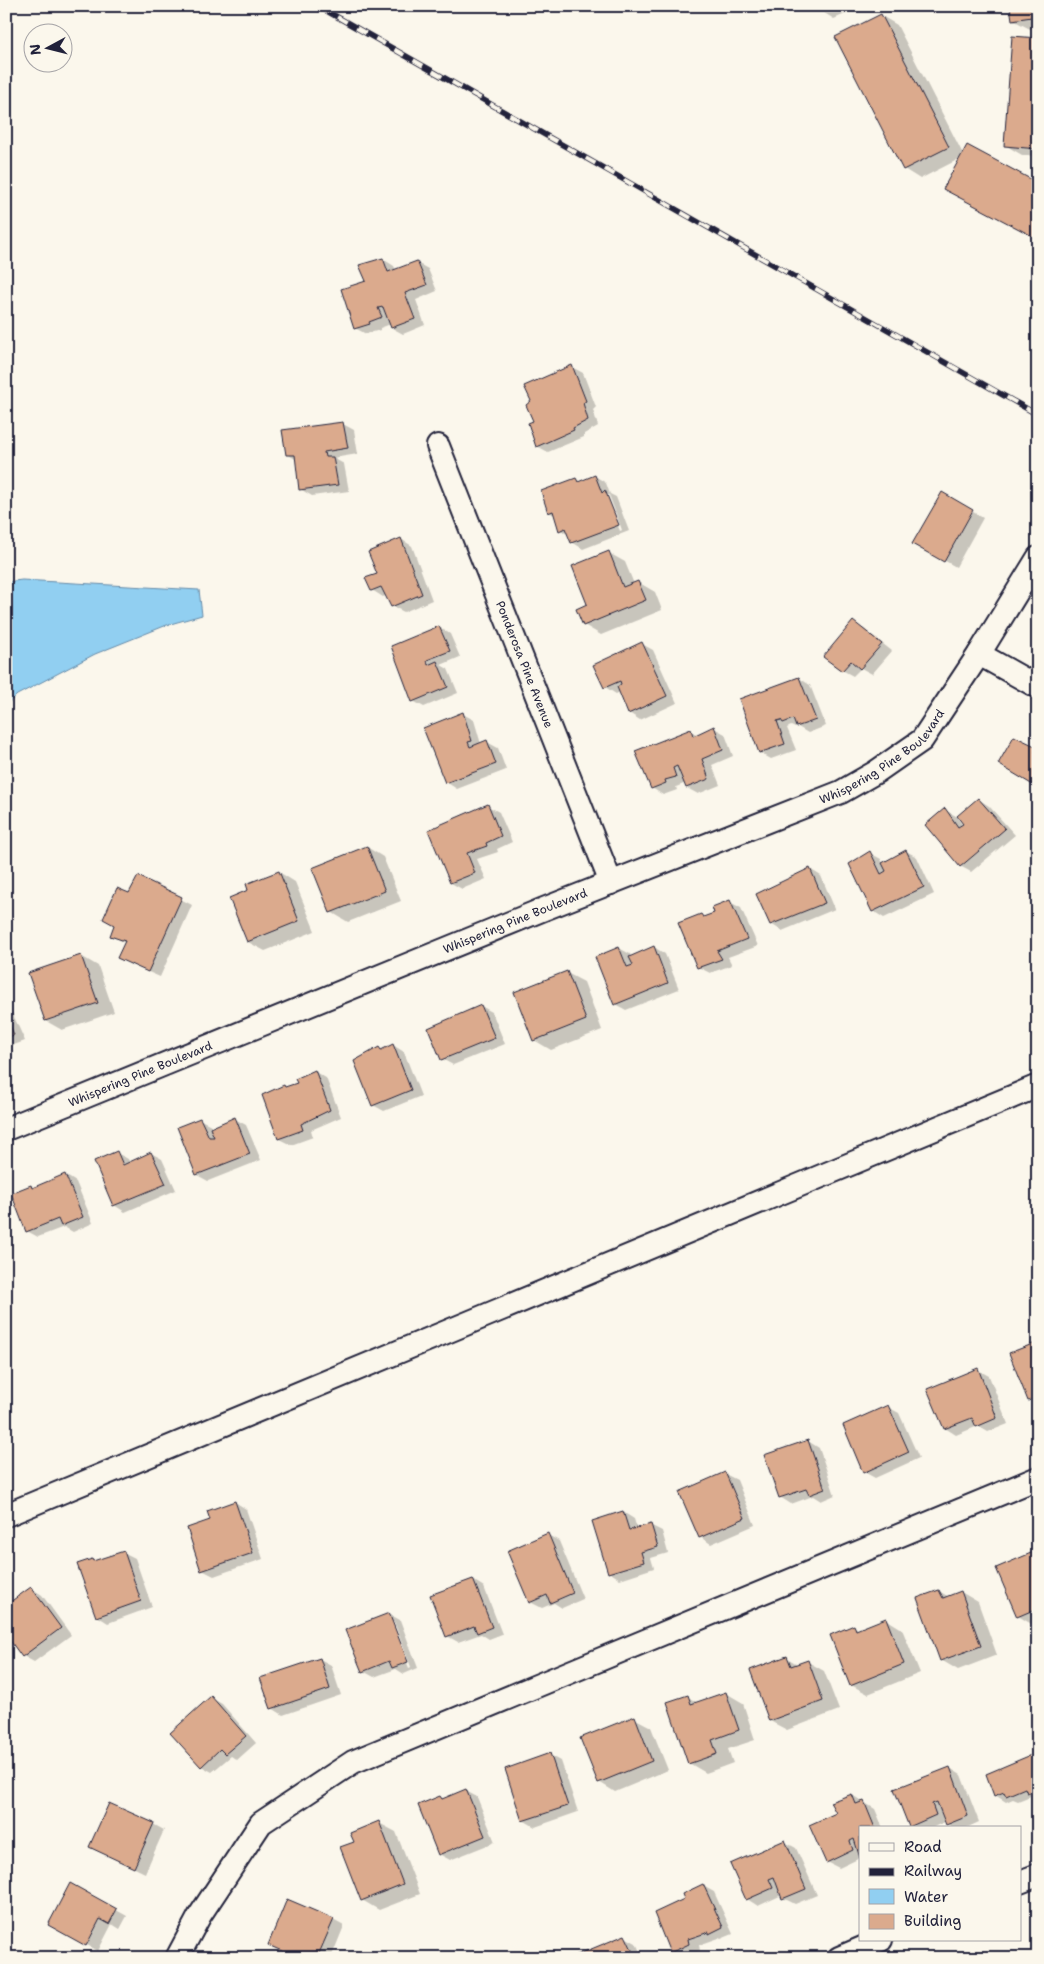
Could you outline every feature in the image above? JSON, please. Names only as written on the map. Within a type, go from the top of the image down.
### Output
[{"type":"street","name":"Ponderosa Pine Avenue","points":[[438,446],[611,883]]},
{"type":"street","name":"Whispering Pine Boulevard","points":[[6,1129],[611,883],[841,792],[876,772],[922,740],[979,654],[1038,558]]},
{"type":"street","points":[[979,654],[1038,687]]},
{"type":"street","points":[[6,1515],[1038,1086]]},
{"type":"street","points":[[177,1958],[200,1915],[261,1823],[353,1762],[1038,1478]]},
{"type":"street","points":[[1022,1881],[1038,1875]]},
{"type":"street","points":[[839,1958],[876,1942]]},
{"type":"water","points":[[22,580],[199,590],[202,615],[167,625],[95,654],[17,695],[6,705],[6,582]]},
{"type":"building","points":[[1010,6],[1038,6],[1038,16],[1012,20]]},
{"type":"building","points":[[881,14],[949,147],[903,170],[835,37]]},
{"type":"building","points":[[1012,36],[1038,38],[1038,149],[1004,146]]},
{"type":"building","points":[[967,145],[1038,183],[1038,239],[943,189]]},
{"type":"building","points":[[383,258],[388,272],[417,261],[427,285],[405,293],[415,319],[391,328],[383,307],[378,308],[382,317],[369,322],[370,324],[354,329],[341,289],[366,281],[359,265]]},
{"type":"building","points":[[572,365],[586,401],[583,403],[588,420],[573,428],[574,430],[536,447],[528,423],[533,421],[526,405],[531,401],[524,386]]},
{"type":"building","points":[[343,422],[348,448],[324,452],[325,457],[333,457],[338,485],[299,490],[295,455],[286,455],[282,430]]},
{"type":"building","points":[[595,475],[602,493],[605,490],[619,525],[571,543],[565,528],[559,531],[553,511],[548,513],[541,491],[576,478],[578,482]]},
{"type":"building","points":[[942,492],[973,510],[944,562],[912,544]]},
{"type":"building","points":[[401,538],[422,594],[391,607],[381,587],[371,591],[365,578],[377,574],[368,552]]},
{"type":"building","points":[[609,551],[623,587],[638,581],[646,600],[583,626],[576,609],[587,604],[572,566]]},
{"type":"building","points":[[853,621],[882,644],[860,669],[851,661],[842,671],[823,657]]},
{"type":"building","points":[[439,626],[450,651],[427,660],[428,665],[437,661],[448,687],[412,702],[391,646]]},
{"type":"building","points":[[642,642],[667,696],[628,714],[617,687],[621,684],[620,681],[604,688],[593,665]]},
{"type":"building","points":[[799,677],[816,720],[796,727],[793,719],[783,723],[781,720],[777,721],[785,744],[759,753],[739,699]]},
{"type":"building","points":[[463,712],[472,741],[468,742],[470,747],[487,740],[496,764],[445,783],[423,728]]},
{"type":"building","points":[[714,726],[723,750],[702,759],[709,779],[686,788],[677,766],[673,768],[676,777],[665,780],[666,783],[651,789],[635,751],[691,729],[693,736]]},
{"type":"building","points":[[1014,736],[1037,747],[1035,752],[1038,753],[1038,788],[998,764]]},
{"type":"building","points":[[978,798],[1005,829],[960,867],[925,825],[945,808],[958,827],[963,824],[957,816]]},
{"type":"building","points":[[488,804],[501,836],[486,843],[487,846],[467,853],[475,873],[450,883],[428,830]]},
{"type":"building","points":[[367,846],[385,891],[330,913],[312,868]]},
{"type":"building","points":[[906,850],[924,887],[872,912],[849,864],[870,851],[881,874],[886,871],[882,863]]},
{"type":"building","points":[[810,868],[825,903],[770,925],[756,894]]},
{"type":"building","points":[[279,871],[299,921],[247,942],[229,898],[248,890],[246,884]]},
{"type":"building","points":[[138,876],[182,897],[148,972],[117,958],[125,941],[110,936],[114,925],[103,919],[117,888],[129,893]]},
{"type":"building","points":[[730,900],[747,939],[717,951],[722,959],[697,968],[678,923],[701,914],[703,917],[714,913],[712,907]]},
{"type":"building","points":[[654,946],[668,983],[614,1005],[595,957],[619,947],[627,967],[633,965],[629,957]]},
{"type":"building","points":[[81,955],[98,1003],[45,1021],[28,973]]},
{"type":"building","points":[[567,971],[586,1020],[533,1041],[514,992]]},
{"type":"building","points":[[481,1005],[495,1038],[441,1060],[428,1028]]},
{"type":"building","points":[[6,1015],[14,1035],[6,1038]]},
{"type":"building","points":[[393,1044],[411,1090],[372,1106],[354,1061],[379,1047],[381,1050]]},
{"type":"building","points":[[315,1070],[330,1110],[301,1124],[303,1130],[278,1139],[262,1095],[284,1085],[285,1087],[297,1083],[295,1079]]},
{"type":"building","points":[[235,1117],[250,1154],[196,1175],[177,1127],[200,1118],[209,1137],[214,1137],[210,1128]]},
{"type":"building","points":[[117,1151],[123,1165],[151,1152],[166,1184],[113,1206],[94,1161]]},
{"type":"building","points":[[65,1174],[83,1217],[61,1226],[58,1219],[26,1232],[11,1193],[31,1185],[32,1188]]},
{"type":"building","points":[[1038,1342],[1038,1397],[1028,1401],[1009,1353]]},
{"type":"building","points":[[978,1368],[997,1418],[976,1427],[972,1418],[944,1429],[927,1389]]},
{"type":"building","points":[[888,1405],[909,1452],[863,1473],[843,1425]]},
{"type":"building","points":[[808,1440],[825,1489],[809,1495],[806,1489],[779,1498],[764,1455]]},
{"type":"building","points":[[725,1472],[745,1518],[699,1538],[679,1492]]},
{"type":"building","points":[[235,1501],[253,1553],[201,1571],[187,1528],[210,1520],[207,1511]]},
{"type":"building","points":[[623,1511],[629,1530],[651,1524],[658,1547],[641,1552],[644,1562],[608,1573],[592,1521]]},
{"type":"building","points":[[548,1533],[573,1593],[550,1603],[547,1595],[529,1603],[507,1551]]},
{"type":"building","points":[[1038,1550],[1038,1608],[1017,1617],[996,1568]]},
{"type":"building","points":[[124,1551],[141,1601],[96,1617],[77,1564]]},
{"type":"building","points":[[473,1579],[492,1627],[477,1633],[474,1626],[446,1637],[430,1595]]},
{"type":"building","points":[[31,1587],[61,1628],[22,1657],[6,1635],[6,1605]]},
{"type":"building","points":[[939,1590],[943,1598],[961,1591],[981,1646],[940,1661],[917,1598]]},
{"type":"building","points":[[389,1613],[408,1662],[392,1668],[389,1661],[362,1672],[345,1630]]},
{"type":"building","points":[[886,1618],[904,1664],[850,1686],[830,1635],[854,1625],[856,1630]]},
{"type":"building","points":[[787,1656],[791,1666],[808,1660],[823,1701],[769,1721],[750,1670]]},
{"type":"building","points":[[320,1658],[330,1689],[271,1709],[260,1678]]},
{"type":"building","points":[[726,1692],[739,1730],[712,1740],[717,1754],[688,1764],[667,1702],[688,1695],[691,1704]]},
{"type":"building","points":[[211,1696],[246,1736],[225,1754],[220,1749],[201,1767],[170,1733]]},
{"type":"building","points":[[635,1716],[652,1761],[598,1783],[580,1738]]},
{"type":"building","points":[[1038,1752],[1038,1789],[1027,1793],[1025,1788],[1006,1796],[1004,1792],[994,1796],[986,1774]]},
{"type":"building","points":[[550,1753],[568,1806],[522,1821],[505,1769]]},
{"type":"building","points":[[950,1767],[968,1816],[946,1825],[937,1802],[932,1804],[936,1815],[909,1826],[894,1789]]},
{"type":"building","points":[[466,1789],[485,1836],[438,1855],[418,1805],[440,1796],[442,1799]]},
{"type":"building","points":[[852,1794],[856,1804],[864,1801],[874,1826],[859,1826],[859,1855],[854,1839],[850,1841],[853,1850],[826,1863],[809,1825],[836,1813],[830,1802]]},
{"type":"building","points":[[109,1803],[154,1823],[134,1868],[89,1847]]},
{"type":"building","points":[[379,1821],[403,1884],[361,1901],[340,1847],[354,1842],[350,1833]]},
{"type":"building","points":[[785,1840],[806,1889],[782,1899],[774,1877],[769,1879],[773,1888],[746,1900],[730,1864]]},
{"type":"building","points":[[70,1883],[117,1909],[109,1924],[100,1919],[86,1946],[48,1925]]},
{"type":"building","points":[[703,1884],[723,1927],[709,1934],[709,1932],[688,1939],[689,1944],[670,1953],[654,1913],[684,1899],[682,1894]]},
{"type":"building","points":[[287,1899],[334,1919],[317,1958],[298,1958],[268,1945]]},
{"type":"building","points":[[625,1935],[636,1958],[572,1957]]},
{"type":"railway","points":[[318,6],[1038,415]]}]
